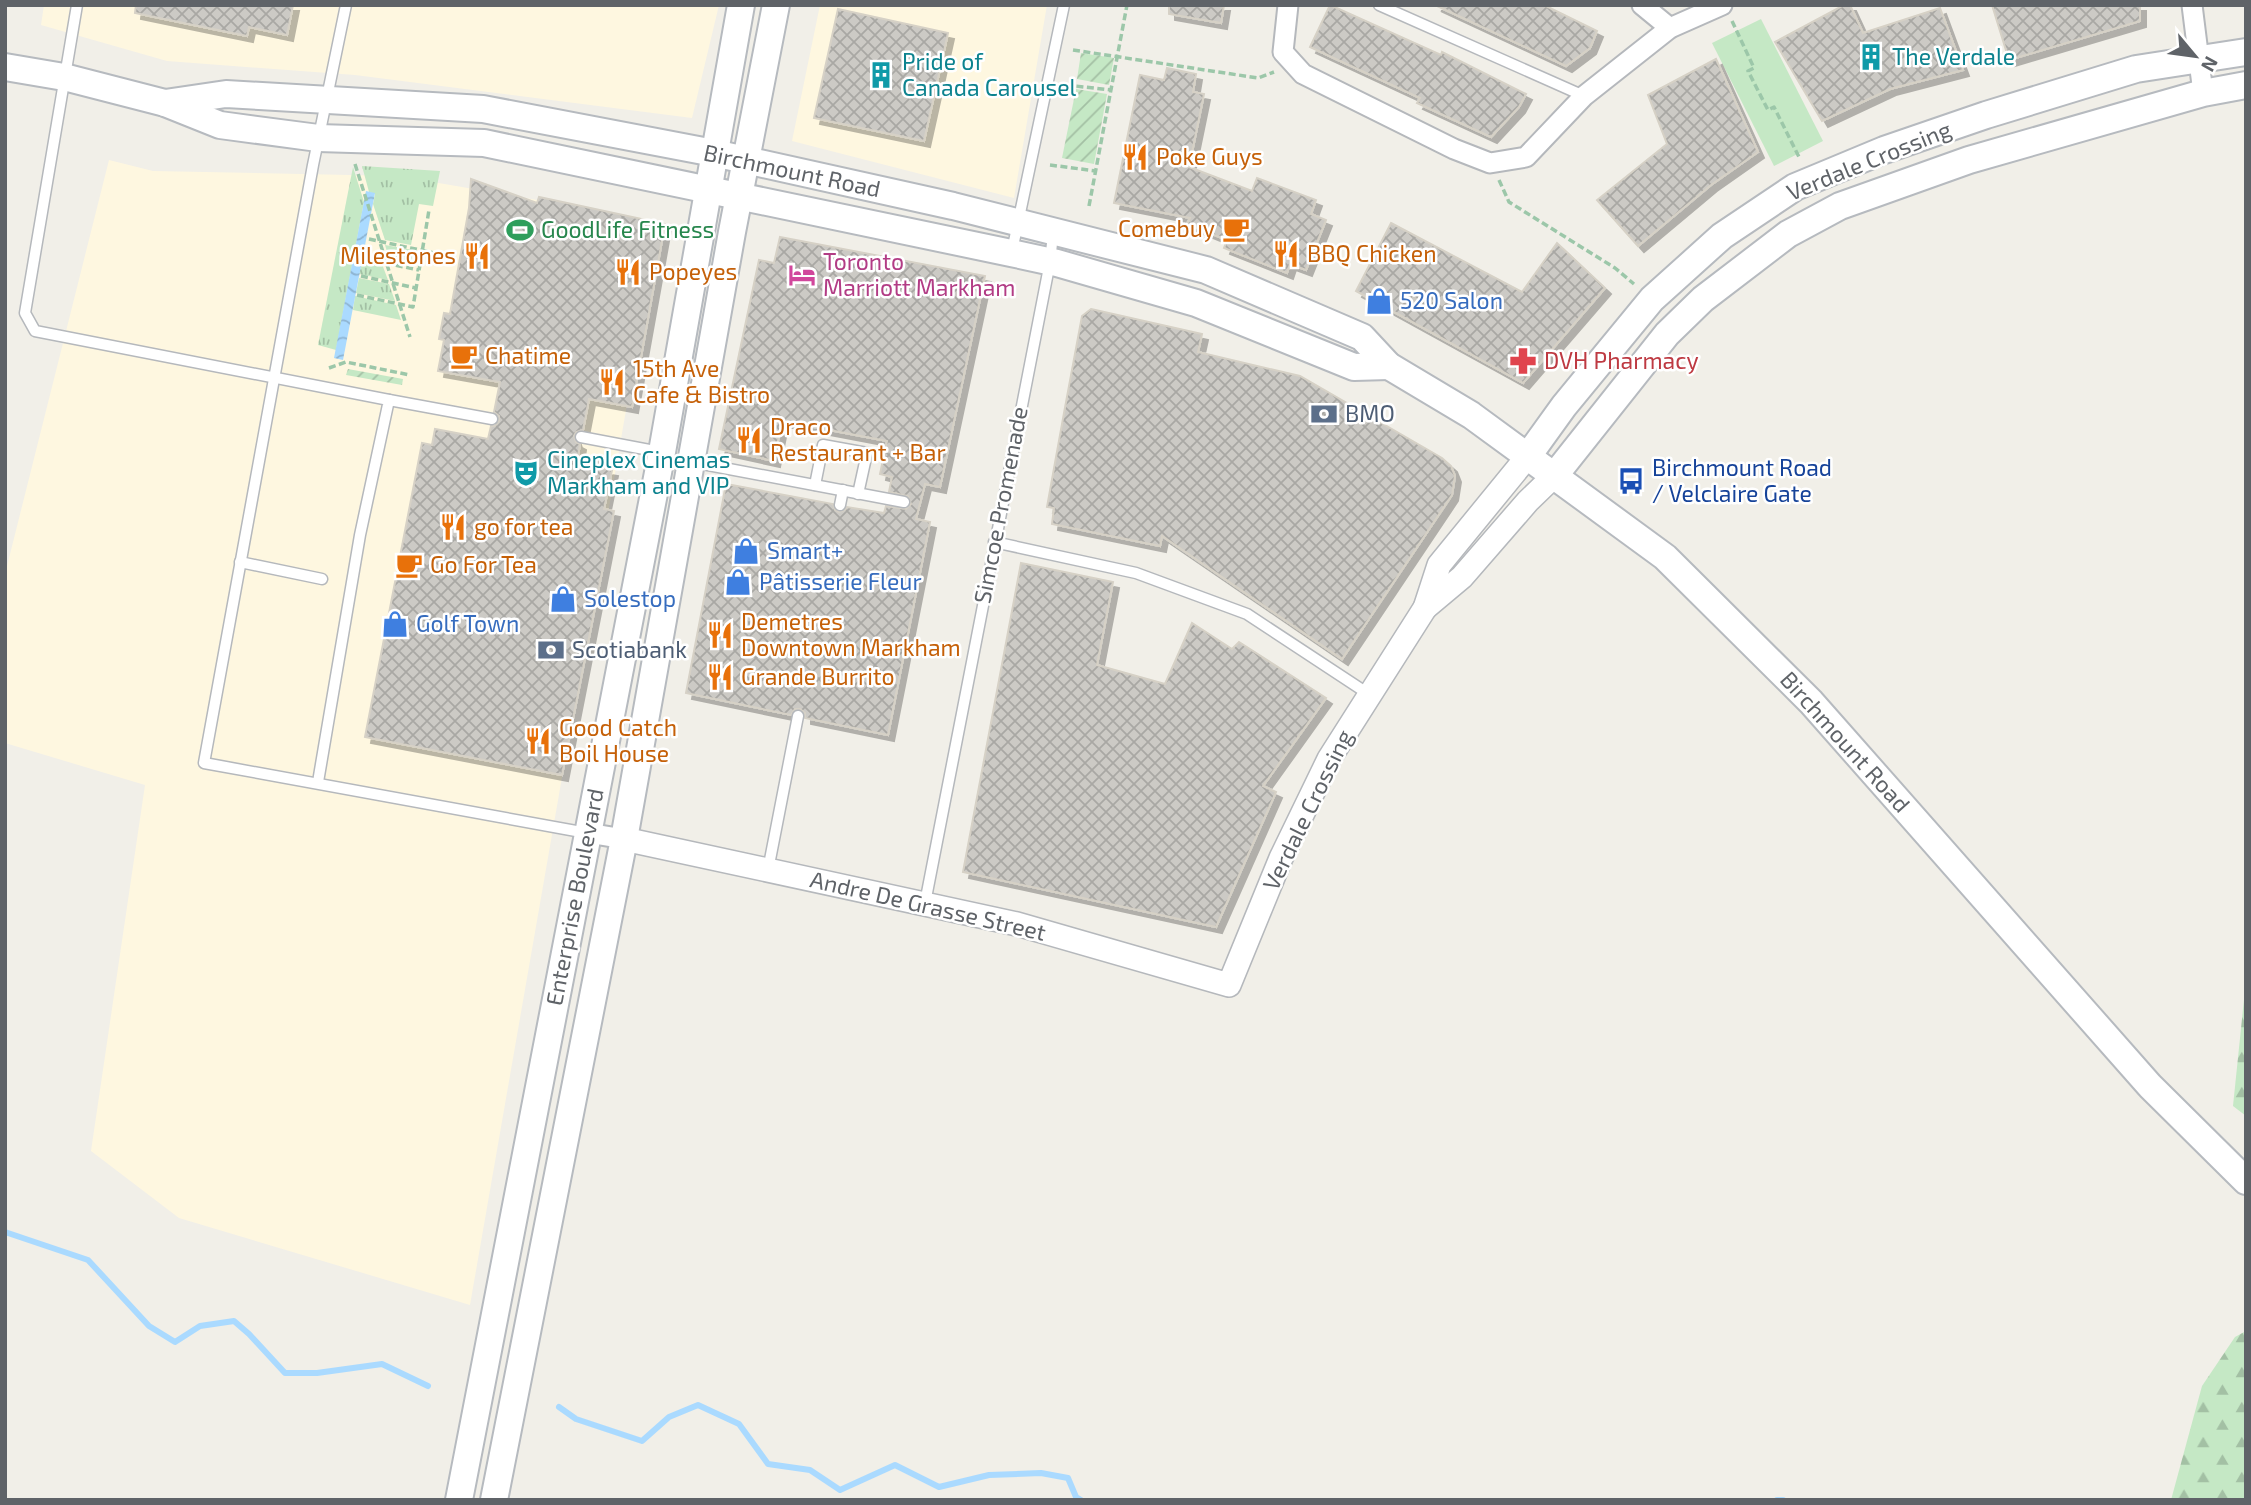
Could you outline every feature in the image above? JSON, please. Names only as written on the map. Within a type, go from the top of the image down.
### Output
[{"type":"main road","name":"Enterprise Boulevard","points":[[459,1500],[662,452],[741,5]]},
{"type":"main road","name":"Enterprise Boulevard","points":[[494,1500],[624,839],[776,5]]},
{"type":"main road","name":"Verdale Crossing","points":[[1528,456],[1564,405],[1652,299],[1723,236],[1795,187],[1884,150],[1986,115],[2136,69],[2246,51]]},
{"type":"main road","name":"Birchmount Road","points":[[5,66],[64,77],[165,103],[220,125],[318,138],[484,144],[1012,253],[1196,303],[1354,367],[1389,366]]},
{"type":"main road","name":"Verdale Crossing","points":[[1555,475],[1667,334],[1703,299],[1788,234],[1840,206],[1969,160],[2203,93],[2246,85]]},
{"type":"main road","name":"Birchmount Road","points":[[165,103],[226,94],[483,109],[714,153],[1053,230],[1206,270],[1362,337],[1389,366],[1471,415],[1665,557],[1811,702],[2150,1086],[2246,1181]]},
{"type":"street","points":[[1288,5],[1283,52],[1303,74],[1454,149],[1490,163],[1526,157],[1584,96],[1670,28],[1726,12]]},
{"type":"street","points":[[1642,5],[1670,28]]},
{"type":"street","points":[[2192,5],[2203,93]]},
{"type":"street","name":"Verdale Crossing","points":[[1229,985],[1281,858],[1329,759],[1425,608],[1439,565],[1528,456]]},
{"type":"street","name":"Verdale Crossing","points":[[1425,608],[1462,577],[1528,501],[1555,475]]},
{"type":"street","points":[[588,833],[624,839]]},
{"type":"street","name":"Andre De Grasse Street","points":[[624,839],[1017,923],[1229,985]]},
{"type":"lane","points":[[77,5],[25,313],[35,331],[492,419]]},
{"type":"lane","points":[[346,5],[318,138],[204,763],[588,833]]},
{"type":"lane","points":[[1012,253],[1064,5]]},
{"type":"lane","points":[[1379,5],[1584,96]]},
{"type":"lane","name":"Simcoe Promenade","points":[[925,904],[1050,262],[1053,230]]},
{"type":"lane","points":[[318,782],[359,535],[389,400]]},
{"type":"lane","points":[[581,437],[662,452]]},
{"type":"lane","points":[[815,485],[823,445],[867,453],[858,494]]},
{"type":"lane","points":[[691,462],[904,502]]},
{"type":"lane","points":[[840,505],[843,491]]},
{"type":"lane","points":[[994,542],[1136,573],[1247,614],[1370,695]]},
{"type":"lane","points":[[240,562],[322,579]]},
{"type":"lane","points":[[768,870],[798,716]]},
{"type":"path","points":[[1089,206],[1127,5]]},
{"type":"path","points":[[1726,12],[1754,68],[1748,71],[1768,110],[1774,107],[1801,161]]},
{"type":"path","points":[[1073,50],[1258,78],[1295,65]]},
{"type":"path","points":[[1066,85],[1112,90]]},
{"type":"path","points":[[355,163],[410,337]]},
{"type":"path","points":[[1490,163],[1509,202],[1615,268],[1652,299]]},
{"type":"path","points":[[1050,165],[1096,171]]},
{"type":"path","points":[[357,295],[413,307],[429,210]]},
{"type":"path","points":[[369,239],[434,253]]},
{"type":"path","points":[[365,259],[419,270]]},
{"type":"path","points":[[361,276],[416,288]]},
{"type":"path","points":[[329,368],[345,362],[410,375]]},
{"type":"shaded area","points":[[44,5],[719,5],[692,118],[355,75],[167,61],[41,25]]},
{"type":"shaded area","points":[[820,5],[1047,5],[1014,198],[792,141]]},
{"type":"shaded area","points":[[109,160],[153,171],[398,176],[659,221],[470,1305],[179,1218],[91,1151],[145,785],[5,743],[5,574]]},
{"type":"green space","points":[[1761,19],[1823,141],[1774,166],[1712,43]]},
{"type":"green space","points":[[1081,53],[1114,58],[1109,85],[1077,79]]},
{"type":"green space","points":[[1076,89],[1107,94],[1094,164],[1062,158]]},
{"type":"green space","points":[[362,166],[440,171],[433,206],[419,204],[411,245],[385,240],[373,204],[375,194],[369,192]]},
{"type":"green space","points":[[353,167],[364,202],[336,350],[318,345]]},
{"type":"green space","points":[[385,245],[413,250],[411,265],[390,261]]},
{"type":"green space","points":[[362,260],[382,264],[388,280],[359,274]]},
{"type":"green space","points":[[359,278],[389,284],[395,301],[356,293]]},
{"type":"green space","points":[[355,296],[396,305],[401,320],[353,310]]},
{"type":"green space","points":[[348,369],[403,379],[402,385],[346,375]]},
{"type":"green space","points":[[2246,980],[2246,1116],[2233,1106]]},
{"type":"green space","points":[[2246,1331],[2246,1500],[2171,1500],[2202,1386],[2235,1337]]},
{"type":"water","points":[[366,191],[375,193],[343,360],[334,358]]},
{"type":"building","points":[[136,5],[293,5],[287,35],[249,27],[247,36],[135,13]]},
{"type":"building","points":[[1169,5],[1224,5],[1221,23],[1169,14]]},
{"type":"building","points":[[1330,5],[1441,55],[1442,52],[1526,94],[1519,107],[1491,137],[1417,103],[1420,98],[1310,47]]},
{"type":"building","points":[[1435,5],[1544,5],[1597,31],[1590,48],[1566,66]]},
{"type":"building","name":"The Verdale","points":[[1844,5],[1850,5],[1863,33],[1940,8],[1963,70],[1890,89],[1822,121],[1775,42]]},
{"type":"building","name":"The Verdale","points":[[1992,5],[2140,5],[2140,21],[2009,60]]},
{"type":"building","name":"Pride of Canada Carousel","points":[[838,9],[948,33],[924,141],[814,118]]},
{"type":"building","points":[[1716,59],[1758,152],[1711,185],[1638,246],[1597,200],[1667,144],[1648,95]]},
{"type":"building","points":[[1167,68],[1196,74],[1193,92],[1204,94],[1189,167],[1252,191],[1257,178],[1316,200],[1311,214],[1326,220],[1306,270],[1290,264],[1287,273],[1224,248],[1227,240],[1187,224],[1190,218],[1114,203],[1140,75],[1164,80]]},
{"type":"building","points":[[471,179],[537,203],[539,197],[665,224],[632,407],[589,399],[583,430],[576,432],[574,436],[580,444],[578,456],[601,461],[599,468],[612,470],[604,509],[614,511],[562,775],[365,737],[422,443],[432,445],[435,429],[488,439],[491,426],[495,426],[499,421],[499,416],[494,412],[500,382],[438,371],[444,340],[439,339],[444,313],[450,314],[469,208]]},
{"type":"building","points":[[1391,223],[1522,292],[1557,243],[1605,288],[1523,383],[1356,291]]},
{"type":"building","points":[[780,237],[985,276],[940,487],[925,484],[916,519],[930,522],[888,735],[805,718],[805,713],[800,709],[795,709],[791,715],[686,693],[726,484],[833,504],[839,512],[847,507],[884,513],[886,506],[906,509],[911,504],[908,496],[889,492],[892,477],[880,474],[887,441],[782,421],[774,461],[719,449],[759,260],[774,263]]},
{"type":"building","points":[[1091,309],[1202,334],[1198,352],[1300,376],[1442,458],[1451,466],[1455,476],[1452,495],[1342,659],[1162,536],[1160,546],[1052,524],[1054,508],[1047,507],[1064,413],[1082,316]]},
{"type":"building","points":[[1021,563],[1113,582],[1097,665],[1165,684],[1192,623],[1232,649],[1239,642],[1326,698],[1263,786],[1276,792],[1216,927],[963,872]]},
{"type":"waterway","points":[[5,1232],[88,1260],[149,1326],[175,1342],[200,1326],[234,1321],[285,1373],[317,1373],[382,1364],[428,1386]]},
{"type":"waterway","points":[[559,1407],[576,1419],[642,1441],[669,1417],[698,1405],[739,1424],[768,1464],[810,1470],[840,1490],[895,1465],[939,1487],[989,1475],[1041,1473],[1068,1478],[1076,1497],[1081,1500]]},
{"type":"waterway","points":[[1777,1500],[1783,1500]]},
{"type":"place","name":"The Verdale","points":[[1871,57]]},
{"type":"place","name":"Pride of Canada Carousel","points":[[881,75]]},
{"type":"place","name":"Poke Guys","points":[[1135,157]]},
{"type":"place","name":"Comebuy","points":[[1236,229]]},
{"type":"place","name":"GoodLife Fitness","points":[[520,230]]},
{"type":"place","name":"BBQ Chicken","points":[[1286,254]]},
{"type":"place","name":"Milestones","points":[[477,256]]},
{"type":"place","name":"Popeyes","points":[[628,272]]},
{"type":"place","name":"Toronto Marriott Markham","points":[[802,275]]},
{"type":"place","name":"520 Salon","points":[[1379,301]]},
{"type":"place","name":"Chatime","points":[[464,356]]},
{"type":"place","name":"DVH Pharmacy","points":[[1523,361]]},
{"type":"place","name":"15th Ave Cafe & Bistro","points":[[612,382]]},
{"type":"place","name":"BMO","points":[[1324,414]]},
{"type":"place","name":"Draco Restaurant + Bar","points":[[749,440]]},
{"type":"place","name":"Cineplex Cinemas Markham and VIP","points":[[526,473]]},
{"type":"place","name":"Birchmount Road / Velclaire Gate","points":[[1631,481]]},
{"type":"place","name":"go for tea","points":[[453,527]]},
{"type":"place","name":"Smart+","points":[[746,551]]},
{"type":"place","name":"Go For Tea","points":[[409,565]]},
{"type":"place","name":"Pâtisserie Fleur","points":[[738,582]]},
{"type":"place","name":"Solestop","points":[[563,599]]},
{"type":"place","name":"Golf Town","points":[[395,624]]},
{"type":"place","name":"Demetres Downtown Markham","points":[[720,635]]},
{"type":"place","name":"Scotiabank","points":[[551,650]]},
{"type":"place","name":"Grande Burrito","points":[[720,677]]},
{"type":"place","name":"Good Catch Boil House","points":[[538,741]]}]
